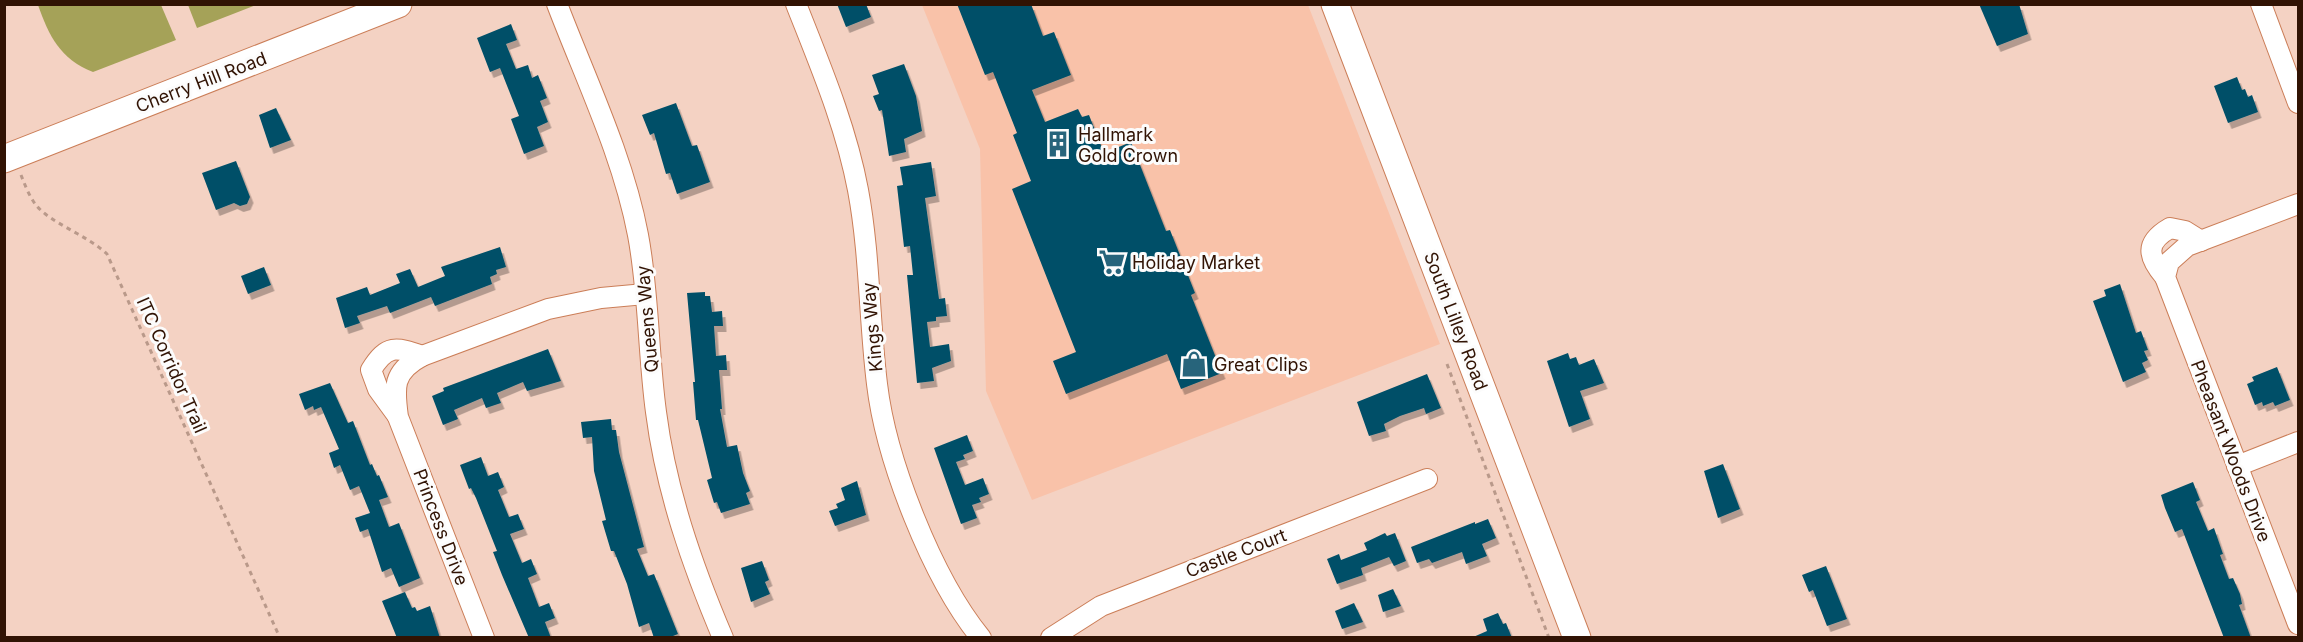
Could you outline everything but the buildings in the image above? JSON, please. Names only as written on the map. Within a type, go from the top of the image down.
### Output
[{"type":"street","name":"Cherry Hill Road","points":[[9,158],[398,4]]},
{"type":"street","name":"Queens Way","points":[[557,4],[624,180],[638,235],[656,411],[664,459],[680,522],[723,638]]},
{"type":"street","name":"Kings Way","points":[[796,4],[837,113],[853,169],[864,232],[877,386],[896,467],[928,550],[947,588],[981,638]]},
{"type":"street","name":"South Lilley Road","points":[[1335,4],[1577,638]]},
{"type":"street","points":[[2261,4],[2298,103]]},
{"type":"street","points":[[2165,277],[2169,262],[2180,250],[2298,204]]},
{"type":"street","name":"Pheasant Woods Drive","points":[[2201,241],[2185,231],[2170,228],[2157,235],[2151,251],[2152,262],[2165,277],[2298,624]]},
{"type":"street","name":"Princess Drive","points":[[484,638],[398,417],[394,388],[406,367],[422,356],[548,309],[601,298],[645,294]]},
{"type":"street","name":"Princess Drive","points":[[398,417],[378,389],[371,370],[379,358],[389,350],[399,349],[422,356]]},
{"type":"street","points":[[2237,466],[2298,442]]},
{"type":"street","name":"Castle Court","points":[[1051,638],[1101,606],[1427,479]]},
{"type":"path","name":"ITC Corridor Trail","points":[[9,158],[36,205],[94,242],[106,254],[280,638]]},
{"type":"path","points":[[1444,355],[1549,638]]},
{"type":"shaded area","points":[[188,4],[256,5],[197,28]]},
{"type":"shaded area","points":[[38,5],[161,5],[176,40],[93,72],[72,60],[57,45]]},
{"type":"shaded area","points":[[922,5],[1308,5],[1440,344],[1032,500],[986,391],[980,149]]},
{"type":"place","name":"Hallmark Gold Crown","points":[[1058,144]]},
{"type":"place","name":"Holiday Market","points":[[1112,262]]},
{"type":"place","name":"Great Clips","points":[[1194,364]]}]
